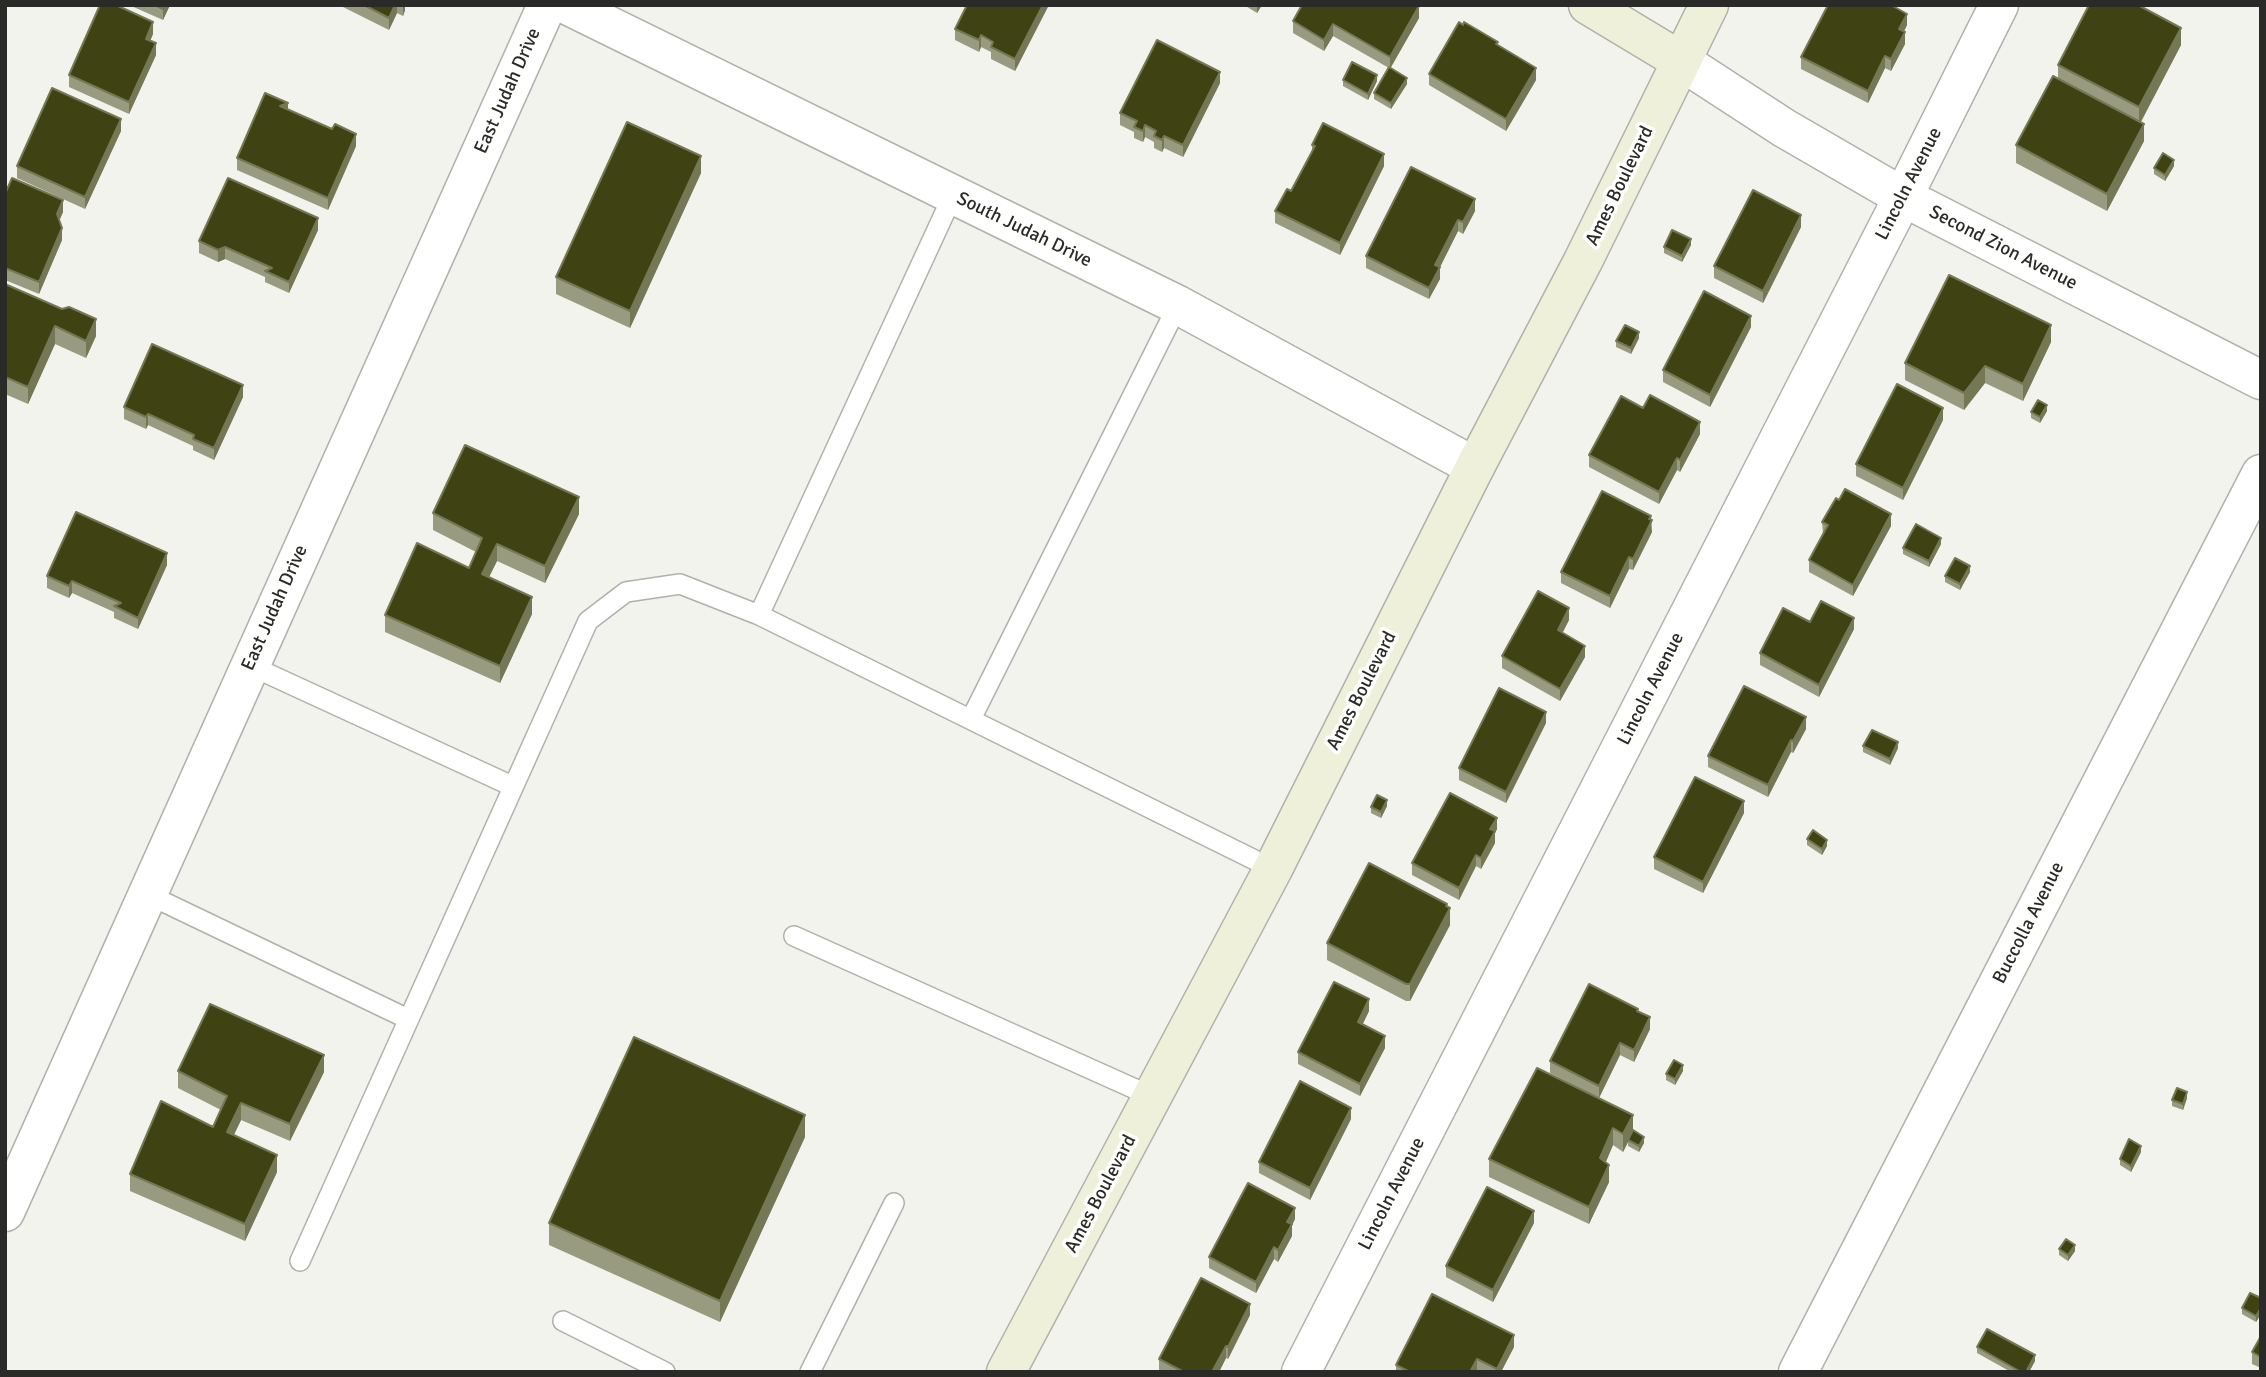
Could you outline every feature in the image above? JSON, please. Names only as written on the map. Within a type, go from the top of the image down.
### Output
[{"type":"street","name":"East Judah Drive","points":[[5,1212],[547,5]]},
{"type":"street","name":"South Judah Drive","points":[[567,5],[1178,305],[1475,467]]},
{"type":"street","points":[[1588,5],[1681,61]]},
{"type":"street","name":"Ames Boulevard","points":[[1006,1372],[1273,869],[1475,467],[1583,261],[1709,5]]},
{"type":"street","name":"Lincoln Avenue","points":[[1301,1372],[1999,5]]},
{"type":"street","name":"Second Zion Avenue","points":[[1681,61],[1784,128],[1903,197],[2261,380]]},
{"type":"street","name":"Buccolla Avenue","points":[[1798,1372],[2261,474]]},
{"type":"lane","points":[[759,615],[953,195]]},
{"type":"lane","points":[[971,719],[1178,305]]},
{"type":"lane","points":[[300,1261],[588,621],[626,592],[680,584],[759,615],[1273,869]]},
{"type":"lane","points":[[249,666],[512,786]]},
{"type":"lane","points":[[147,894],[408,1018]]},
{"type":"lane","points":[[794,936],[1153,1097]]},
{"type":"lane","points":[[810,1372],[894,1203]]},
{"type":"lane","points":[[563,1321],[665,1372]]},
{"type":"building","points":[[100,5],[116,5],[153,22],[146,39],[156,43],[129,102],[69,75]]},
{"type":"building","points":[[364,5],[395,5],[389,18]]},
{"type":"building","points":[[967,5],[1043,5],[1015,59],[991,47],[993,42],[981,35],[979,40],[955,29]]},
{"type":"building","points":[[1302,5],[1419,6],[1390,57],[1333,24],[1324,40],[1293,21]]},
{"type":"building","points":[[1828,5],[1891,5],[1907,14],[1899,29],[1905,32],[1891,59],[1885,56],[1868,91],[1801,57]]},
{"type":"building","points":[[2089,5],[2138,5],[2181,28],[2139,107],[2058,65]]},
{"type":"building","points":[[1459,22],[1463,25],[1464,22],[1498,42],[1496,44],[1536,68],[1506,119],[1429,74]]},
{"type":"building","points":[[1157,40],[1220,72],[1183,145],[1164,136],[1162,140],[1154,136],[1156,131],[1145,125],[1143,131],[1134,127],[1137,121],[1120,113]]},
{"type":"building","points":[[1352,62],[1377,75],[1368,94],[1343,80]]},
{"type":"building","points":[[1389,67],[1407,78],[1391,103],[1374,93]]},
{"type":"building","points":[[2053,76],[2144,124],[2107,194],[2016,145]]},
{"type":"building","points":[[52,88],[121,119],[85,197],[17,166]]},
{"type":"building","points":[[265,93],[288,103],[280,106],[332,129],[335,124],[356,134],[328,198],[237,158]]},
{"type":"building","points":[[627,122],[701,156],[630,311],[556,277]]},
{"type":"building","points":[[1323,123],[1384,154],[1340,243],[1275,211],[1287,189],[1291,191],[1315,146],[1312,145]]},
{"type":"building","points":[[2163,153],[2174,160],[2165,175],[2154,168]]},
{"type":"building","points":[[1411,167],[1475,199],[1463,222],[1458,220],[1435,265],[1440,267],[1429,288],[1366,256]]},
{"type":"building","points":[[12,178],[63,200],[57,214],[62,228],[39,282],[5,268],[5,194]]},
{"type":"building","points":[[228,178],[318,218],[289,282],[265,271],[272,268],[225,247],[218,250],[199,241]]},
{"type":"building","points":[[1753,190],[1801,215],[1763,291],[1714,266]]},
{"type":"building","points":[[1672,230],[1691,239],[1682,256],[1664,247]]},
{"type":"building","points":[[1949,275],[2051,325],[2023,384],[1985,366],[1964,393],[1905,363]]},
{"type":"building","points":[[5,284],[62,309],[69,307],[96,319],[86,341],[55,326],[28,387],[5,377]]},
{"type":"building","points":[[1704,291],[1751,316],[1710,395],[1663,370]]},
{"type":"building","points":[[1625,325],[1639,332],[1631,348],[1616,341]]},
{"type":"building","points":[[152,344],[243,385],[214,448],[193,439],[194,435],[148,414],[146,417],[124,407]]},
{"type":"building","points":[[1897,384],[1943,408],[1903,488],[1856,464]]},
{"type":"building","points":[[1650,395],[1700,422],[1659,492],[1589,455],[1621,396],[1643,408]]},
{"type":"building","points":[[2038,400],[2047,405],[2040,417],[2031,412]]},
{"type":"building","points":[[465,445],[579,497],[545,566],[497,544],[482,574],[532,597],[500,666],[385,615],[417,543],[469,568],[482,538],[433,513]]},
{"type":"building","points":[[1845,489],[1891,514],[1853,585],[1809,560],[1828,525],[1822,522],[1836,498],[1839,500]]},
{"type":"building","points":[[1602,491],[1651,516],[1649,519],[1652,520],[1633,559],[1629,557],[1610,596],[1561,572]]},
{"type":"building","points":[[76,512],[167,553],[138,618],[114,606],[121,603],[72,581],[69,586],[47,576]]},
{"type":"building","points":[[1916,524],[1941,538],[1929,561],[1903,548]]},
{"type":"building","points":[[1955,558],[1970,566],[1960,584],[1945,576]]},
{"type":"building","points":[[1538,591],[1569,608],[1558,630],[1585,646],[1560,689],[1502,656]]},
{"type":"building","points":[[1821,601],[1854,618],[1819,685],[1760,653],[1783,608],[1810,622]]},
{"type":"building","points":[[1744,686],[1806,717],[1768,785],[1708,756]]},
{"type":"building","points":[[1499,688],[1546,712],[1506,792],[1459,768]]},
{"type":"building","points":[[1872,730],[1898,742],[1890,759],[1863,746]]},
{"type":"building","points":[[1695,777],[1744,801],[1703,882],[1654,857]]},
{"type":"building","points":[[1450,793],[1497,818],[1490,829],[1495,831],[1481,858],[1476,855],[1459,888],[1412,863]]},
{"type":"building","points":[[1377,795],[1387,800],[1381,812],[1371,807]]},
{"type":"building","points":[[1813,830],[1827,840],[1822,849],[1807,839]]},
{"type":"building","points":[[1369,863],[1450,908],[1410,984],[1327,943]]},
{"type":"building","points":[[1334,982],[1369,999],[1358,1022],[1385,1036],[1360,1084],[1298,1052]]},
{"type":"building","points":[[1589,984],[1650,1017],[1634,1050],[1620,1043],[1599,1086],[1550,1061]]},
{"type":"building","points":[[210,1004],[324,1055],[290,1124],[241,1103],[227,1132],[277,1155],[245,1224],[130,1174],[161,1101],[213,1127],[227,1096],[178,1071]]},
{"type":"building","points":[[634,1037],[805,1115],[720,1301],[549,1223]]},
{"type":"building","points":[[1674,1060],[1683,1065],[1675,1079],[1666,1074]]},
{"type":"building","points":[[1537,1068],[1633,1115],[1623,1134],[1613,1128],[1600,1158],[1609,1165],[1589,1207],[1489,1159]]},
{"type":"building","points":[[1300,1081],[1351,1108],[1310,1188],[1259,1162]]},
{"type":"building","points":[[2177,1088],[2187,1092],[2183,1104],[2172,1100]]},
{"type":"building","points":[[1633,1130],[1644,1137],[1639,1146],[1628,1140]]},
{"type":"building","points":[[2129,1139],[2141,1146],[2131,1166],[2120,1159]]},
{"type":"building","points":[[1248,1183],[1295,1208],[1287,1222],[1292,1224],[1278,1250],[1274,1247],[1256,1282],[1209,1257]]},
{"type":"building","points":[[1487,1187],[1534,1211],[1493,1290],[1446,1266]]},
{"type":"building","points":[[2066,1239],[2075,1245],[2068,1255],[2059,1249]]},
{"type":"building","points":[[1201,1278],[1250,1304],[1212,1372],[1184,1372],[1159,1359]]},
{"type":"building","points":[[2250,1293],[2261,1298],[2261,1308],[2256,1316],[2242,1308]]},
{"type":"building","points":[[1432,1294],[1514,1335],[1497,1369],[1477,1359],[1470,1372],[1410,1372],[1396,1365]]},
{"type":"building","points":[[1987,1329],[2035,1355],[2026,1372],[2021,1372],[1977,1347]]},
{"type":"building","points":[[2261,1336],[2261,1357],[2252,1352]]}]
